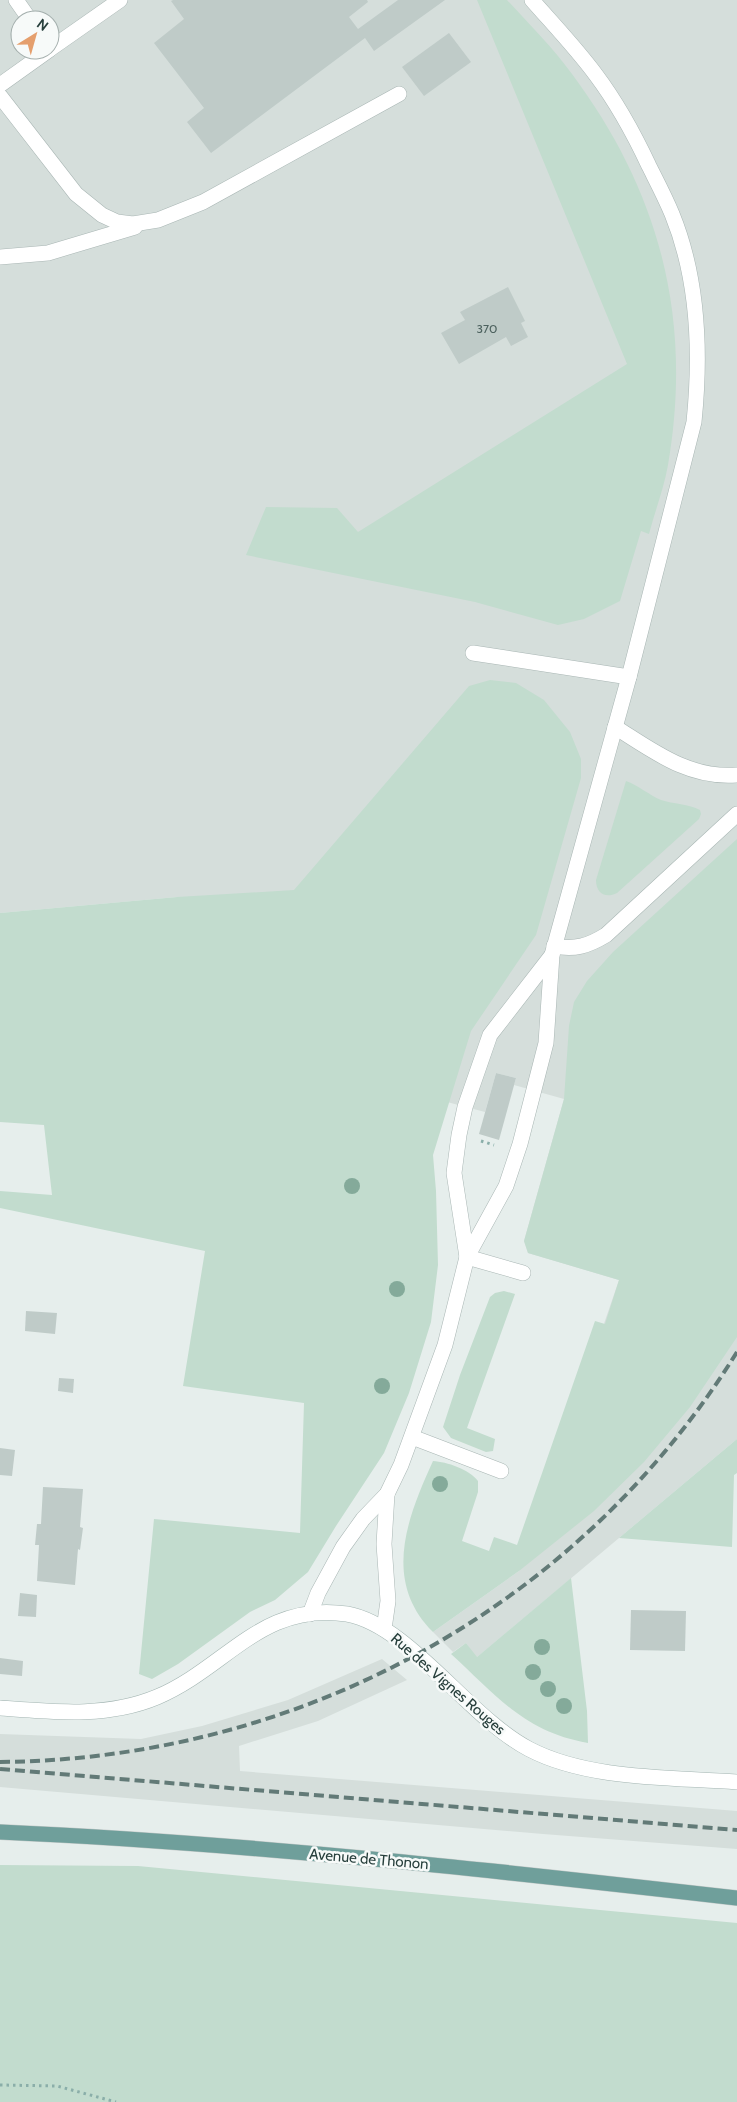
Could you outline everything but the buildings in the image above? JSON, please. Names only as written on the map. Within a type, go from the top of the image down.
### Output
[{"type":"main road","name":"Avenue de Thonon","points":[[0,1832],[208,1845],[361,1858],[737,1898]]},
{"type":"street","points":[[310,1614],[322,1585],[342,1547],[363,1519],[387,1494],[412,1437],[445,1345],[467,1257],[506,1186],[535,1091],[546,1043],[553,951],[629,677],[694,422],[698,373],[694,295],[689,268],[672,214],[634,134],[595,73],[532,0]]},
{"type":"street","points":[[60,42],[117,1]]},
{"type":"street","points":[[0,85],[35,60]]},
{"type":"street","points":[[0,257],[48,253],[158,220],[203,202],[399,94]]},
{"type":"street","points":[[0,96],[76,194],[88,205],[102,215],[118,222],[133,224],[158,220]]},
{"type":"street","points":[[473,653],[629,677]]},
{"type":"street","points":[[615,727],[679,766],[716,776],[737,775]]},
{"type":"street","points":[[467,1257],[454,1174],[465,1107],[490,1035],[553,951],[592,944],[606,935],[737,814]]},
{"type":"street","points":[[467,1257],[523,1274]]},
{"type":"street","points":[[412,1437],[501,1471]]},
{"type":"street","points":[[384,1630],[388,1602],[384,1544],[387,1494]]},
{"type":"street","name":"Rue des Vignes Rouges","points":[[0,1708],[64,1713],[98,1711],[133,1705],[178,1687],[270,1624],[290,1617],[310,1614],[348,1615],[384,1630],[418,1656],[492,1724],[527,1749],[547,1758],[587,1770],[737,1782]]},
{"type":"path","points":[[0,2085],[57,2086],[116,2102]]},
{"type":"shaded area","points":[[0,0],[737,0],[737,1439],[476,1658],[466,1643],[453,1652],[433,1632],[519,1571],[619,1280],[528,1253],[524,1241],[564,1099],[514,1085],[516,1078],[496,1073],[485,1112],[318,1068],[177,897],[0,913]]},
{"type":"shaded area","points":[[382,1659],[407,1680],[318,1721],[239,1746],[240,1771],[737,1811],[737,1849],[0,1787],[0,1734],[141,1739],[202,1726],[288,1700]]},
{"type":"green space","points":[[477,0],[507,0],[565,64],[602,119],[628,164],[648,211],[662,259],[672,308],[676,359],[675,411],[668,465],[649,534],[641,531],[620,601],[584,619],[558,625],[475,602],[246,555],[266,507],[337,508],[358,532],[627,364]]},
{"type":"green space","points":[[490,680],[516,683],[544,700],[570,732],[581,759],[581,778],[536,935],[471,1031],[433,1155],[438,1265],[431,1322],[409,1393],[384,1453],[308,1572],[275,1600],[250,1612],[178,1664],[152,1679],[139,1674],[154,1519],[300,1533],[304,1403],[183,1386],[205,1251],[0,1208],[0,1191],[52,1195],[44,1125],[0,1122],[0,913],[177,897],[294,890],[469,686]]},
{"type":"green space","points":[[626,781],[661,800],[696,808],[700,810],[701,814],[699,819],[617,893],[605,895],[599,891],[596,880]]},
{"type":"green space","points":[[737,839],[737,1337],[690,1407],[644,1462],[594,1511],[519,1571],[433,1632],[417,1612],[408,1592],[404,1571],[404,1549],[415,1505],[433,1461],[457,1467],[469,1473],[478,1481],[478,1492],[462,1541],[489,1551],[494,1537],[517,1545],[595,1321],[605,1324],[619,1280],[528,1253],[524,1241],[564,1099],[569,1026],[574,1002],[587,981],[613,952]]},
{"type":"green space","points":[[504,1291],[515,1294],[467,1428],[495,1439],[493,1451],[486,1452],[451,1438],[443,1427],[460,1375],[490,1297],[495,1293]]},
{"type":"green space","points":[[737,1439],[737,1473],[734,1475],[732,1547],[619,1538]]},
{"type":"green space","points":[[571,1578],[587,1711],[588,1743],[566,1738],[528,1721],[497,1697],[451,1654],[466,1643],[477,1657]]},
{"type":"green space","points":[[0,1865],[138,1866],[737,1923],[737,2102],[0,2102]]},
{"type":"railway","points":[[0,1762],[111,1754],[219,1733],[323,1698],[421,1652],[513,1593],[597,1524],[672,1443],[737,1352]]},
{"type":"railway","points":[[0,1769],[737,1830]]}]
